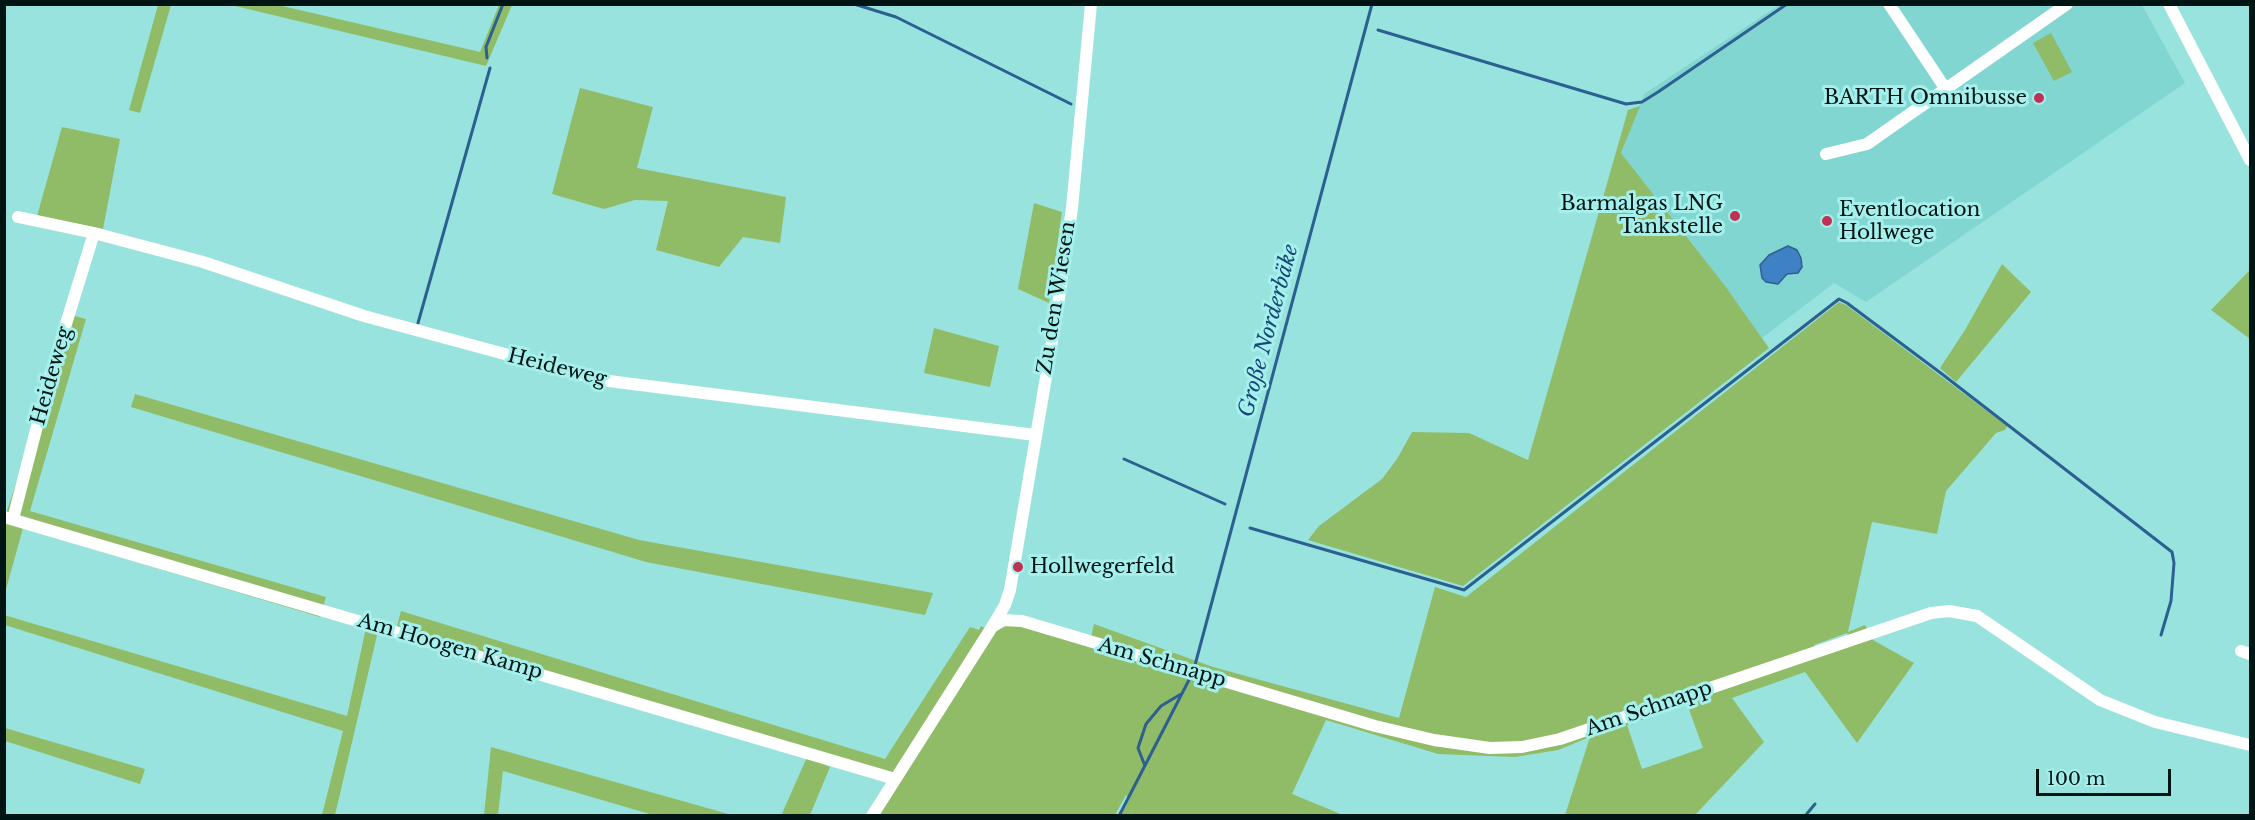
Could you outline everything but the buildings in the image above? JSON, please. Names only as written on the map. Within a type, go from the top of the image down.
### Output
[{"type":"street","name":"Zu den Wiesen","points":[[1010,590],[1057,312],[1072,208],[1091,4]]},
{"type":"street","points":[[1889,4],[1945,88]]},
{"type":"street","points":[[1826,154],[1867,144],[2067,4]]},
{"type":"street","points":[[2169,4],[2250,160]]},
{"type":"street","name":"Heideweg","points":[[18,217],[203,262],[364,316],[601,380],[1035,435]]},
{"type":"street","name":"Heideweg","points":[[9,518],[94,234]]},
{"type":"street","name":"Am Hoogen Kamp","points":[[9,518],[895,779]]},
{"type":"street","points":[[1010,590],[1013,609],[1022,621]]},
{"type":"street","points":[[872,816],[992,627],[1005,605],[1010,590]]},
{"type":"street","name":"Am Schnapp","points":[[992,627],[1003,620],[1022,621],[1375,726],[1424,738],[1490,748],[1522,747],[1560,739],[1931,613],[1949,610],[1977,616],[2100,699],[2155,722],[2250,745]]},
{"type":"shaded area","points":[[1779,5],[2142,5],[2185,83],[1866,302],[1834,283],[1762,338],[1726,287],[1621,153],[1644,94]]},
{"type":"shaded area","points":[[1788,246],[1797,250],[1802,267],[1798,273],[1787,274],[1778,284],[1766,282],[1762,278],[1760,265],[1769,255]]},
{"type":"green space","points":[[158,5],[171,5],[140,113],[129,110]]},
{"type":"green space","points":[[231,5],[278,5],[480,52],[499,5],[512,5],[486,66]]},
{"type":"green space","points":[[2051,33],[2072,72],[2054,81],[2033,43]]},
{"type":"green space","points":[[580,88],[653,107],[637,168],[786,197],[780,243],[743,237],[719,267],[656,250],[668,201],[635,200],[604,209],[552,194]]},
{"type":"green space","points":[[1640,106],[1621,153],[1726,287],[1769,348],[1463,586],[1308,540],[1319,526],[1382,479],[1397,459],[1412,432],[1469,433],[1528,460],[1628,110]]},
{"type":"green space","points":[[62,127],[120,139],[103,229],[37,216]]},
{"type":"green space","points":[[1034,203],[1062,212],[1049,303],[1018,289]]},
{"type":"green space","points":[[2002,264],[2031,292],[1956,382],[1940,368],[1965,330]]},
{"type":"green space","points":[[2250,270],[2250,339],[2211,310]]},
{"type":"green space","points":[[1839,302],[2007,426],[2005,430],[1996,433],[1946,491],[1937,534],[1872,522],[1848,632],[1865,625],[1873,640],[1914,663],[1857,743],[1805,672],[1732,698],[1764,742],[1695,815],[1565,815],[1590,737],[1558,750],[1515,757],[1438,754],[1326,720],[1292,794],[1343,815],[1121,815],[1129,800],[1126,795],[1115,815],[876,815],[894,775],[588,686],[397,626],[401,611],[885,759],[970,627],[979,630],[981,626],[993,633],[1006,626],[1017,625],[1091,637],[1094,624],[1213,667],[1399,718],[1435,587],[1466,597]],"holes":[[[1847,633],[1852,645],[1815,658],[1814,645]],[[1687,704],[1703,748],[1642,769],[1627,725]]]},
{"type":"green space","points":[[71,315],[86,319],[30,511],[326,597],[320,617],[23,528],[5,593],[5,517]]},
{"type":"green space","points":[[934,328],[999,346],[990,387],[924,373]]},
{"type":"green space","points":[[135,394],[639,540],[933,593],[925,615],[646,562],[131,407]]},
{"type":"green space","points":[[4,615],[347,716],[366,628],[378,631],[335,815],[322,815],[343,731],[5,625]]},
{"type":"green space","points":[[5,728],[145,769],[140,784],[5,741]]},
{"type":"green space","points":[[491,747],[732,815],[653,815],[503,771],[498,815],[484,815]]},
{"type":"green space","points":[[807,757],[830,767],[810,815],[781,816]]},
{"type":"waterway","points":[[487,58],[486,47],[503,4]]},
{"type":"waterway","points":[[854,4],[896,17],[1071,104]]},
{"type":"waterway","name":"Große Norderbäke","points":[[1195,665],[1372,4]]},
{"type":"waterway","points":[[1378,30],[1626,104],[1642,102],[1787,4]]},
{"type":"waterway","points":[[418,323],[490,68]]},
{"type":"waterway","points":[[1250,528],[1464,590],[1839,299],[1942,374],[2172,552],[2174,563],[2171,601],[2161,635]]},
{"type":"waterway","points":[[1124,459],[1225,504]]},
{"type":"waterway","name":"Große Norderbäke","points":[[1119,816],[1191,676]]},
{"type":"waterway","name":"Große Norderbäke","points":[[1145,766],[1138,748],[1146,724],[1161,706],[1181,694]]},
{"type":"waterway","points":[[1805,816],[1815,804]]},
{"type":"place","name":"BARTH Omnibusse","points":[[2039,98]]},
{"type":"place","name":"Barmalgas LNG Tankstelle","points":[[1735,216]]},
{"type":"place","name":"Eventlocation Hollwege","points":[[1827,221]]},
{"type":"place","name":"Hollwegerfeld","points":[[1018,567]]}]
